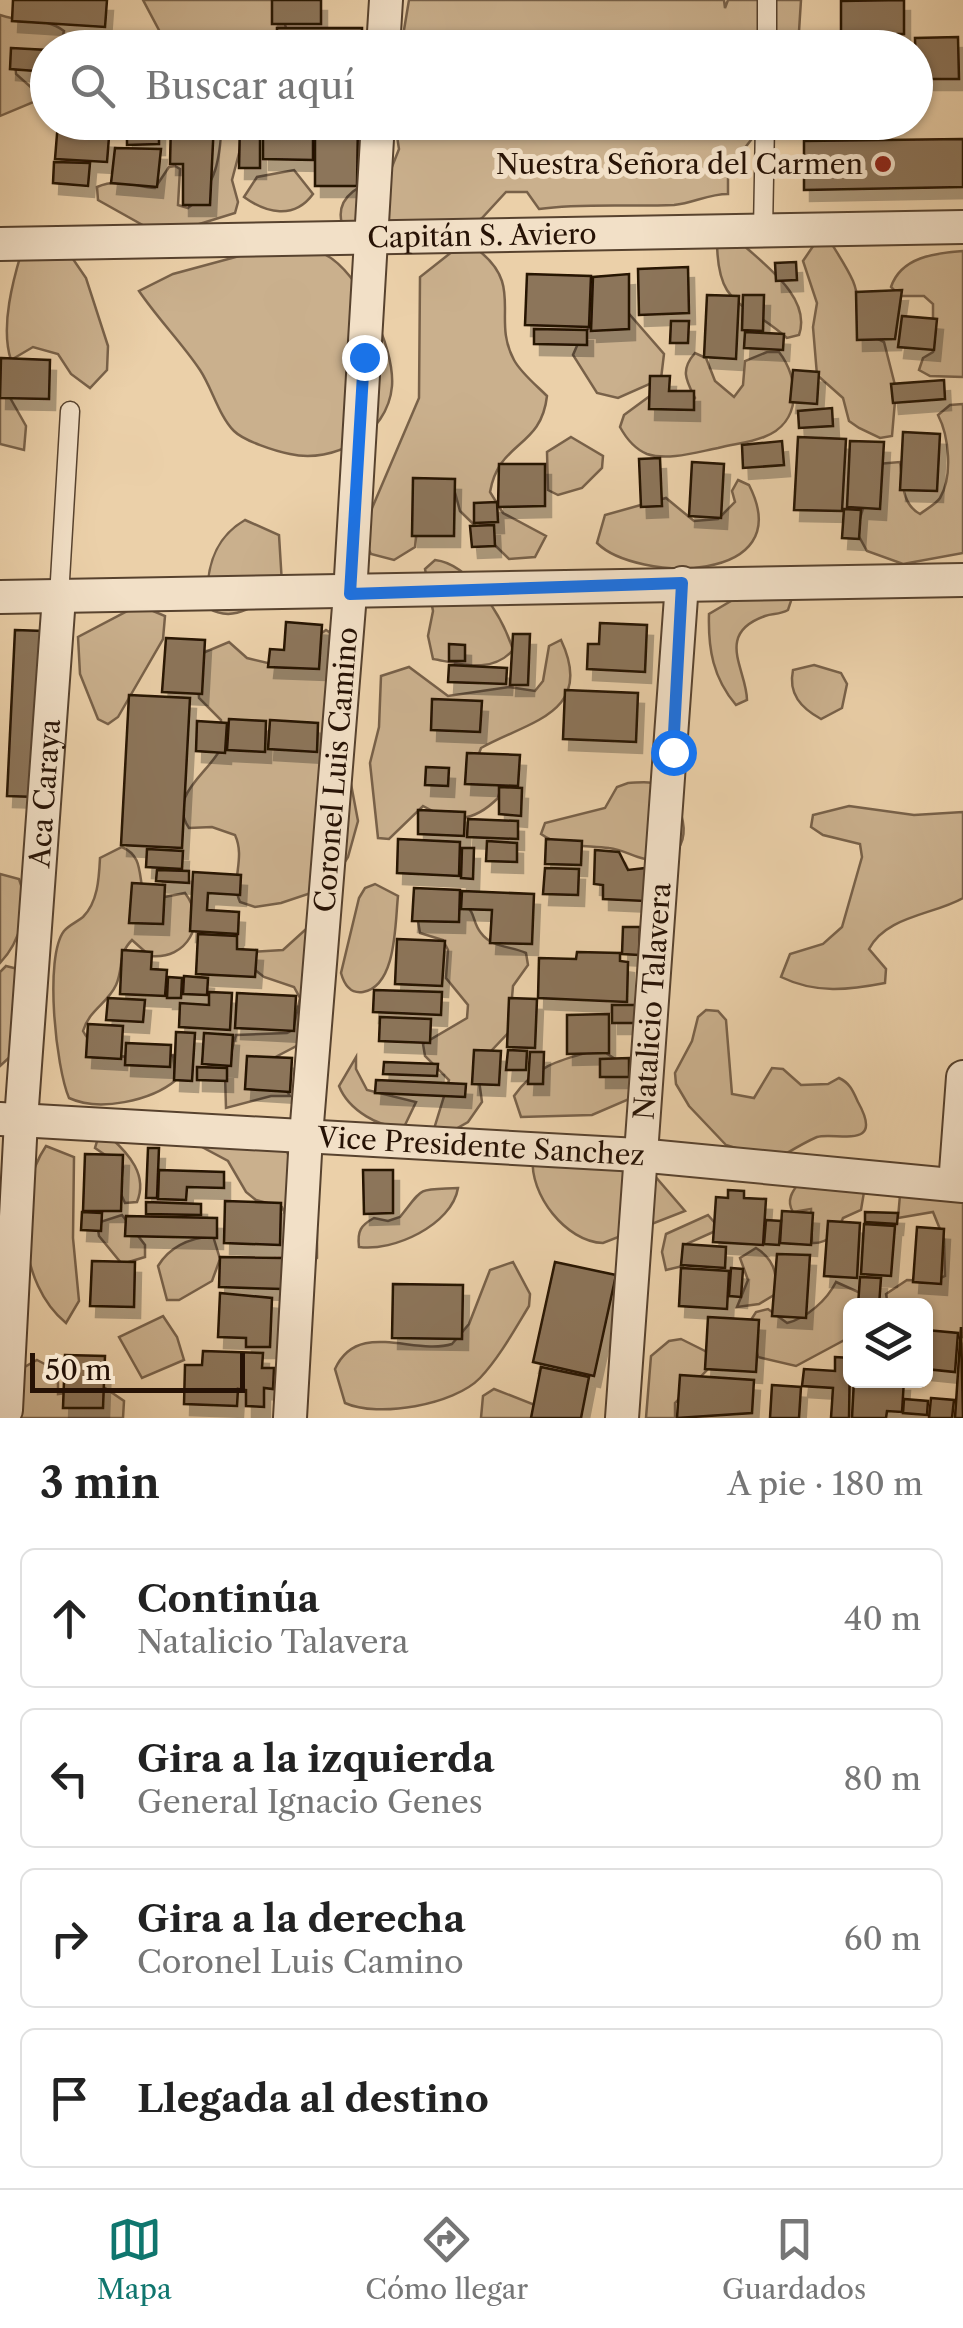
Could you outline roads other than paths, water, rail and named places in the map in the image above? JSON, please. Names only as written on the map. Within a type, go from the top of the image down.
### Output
[{"type":"street","points":[[384,30],[386,0]]},
{"type":"street","name":"Coronel Luis Camino","points":[[290,1418],[306,1136],[350,594],[377,140]]},
{"type":"street","name":"Capitán S. Aviero","points":[[0,244],[963,227]]},
{"type":"street","points":[[0,597],[350,594],[682,583],[963,580]]},
{"type":"street","name":"Natalicio Talavera","points":[[622,1418],[638,1155],[671,786],[682,583]]},
{"type":"street","name":"Aca Caraya","points":[[6,1410],[11,1119],[59,596]]},
{"type":"street","points":[[959,1186],[963,1077]]},
{"type":"street","name":"Vice Presidente Sanchez","points":[[11,1119],[638,1155],[959,1186]]},
{"type":"lane","points":[[767,30],[768,0]]},
{"type":"lane","points":[[763,231],[765,140]]},
{"type":"lane","points":[[59,596],[70,411]]},
{"type":"place","name":"Nuestra Señora del Carmen","points":[[883,164]]}]
